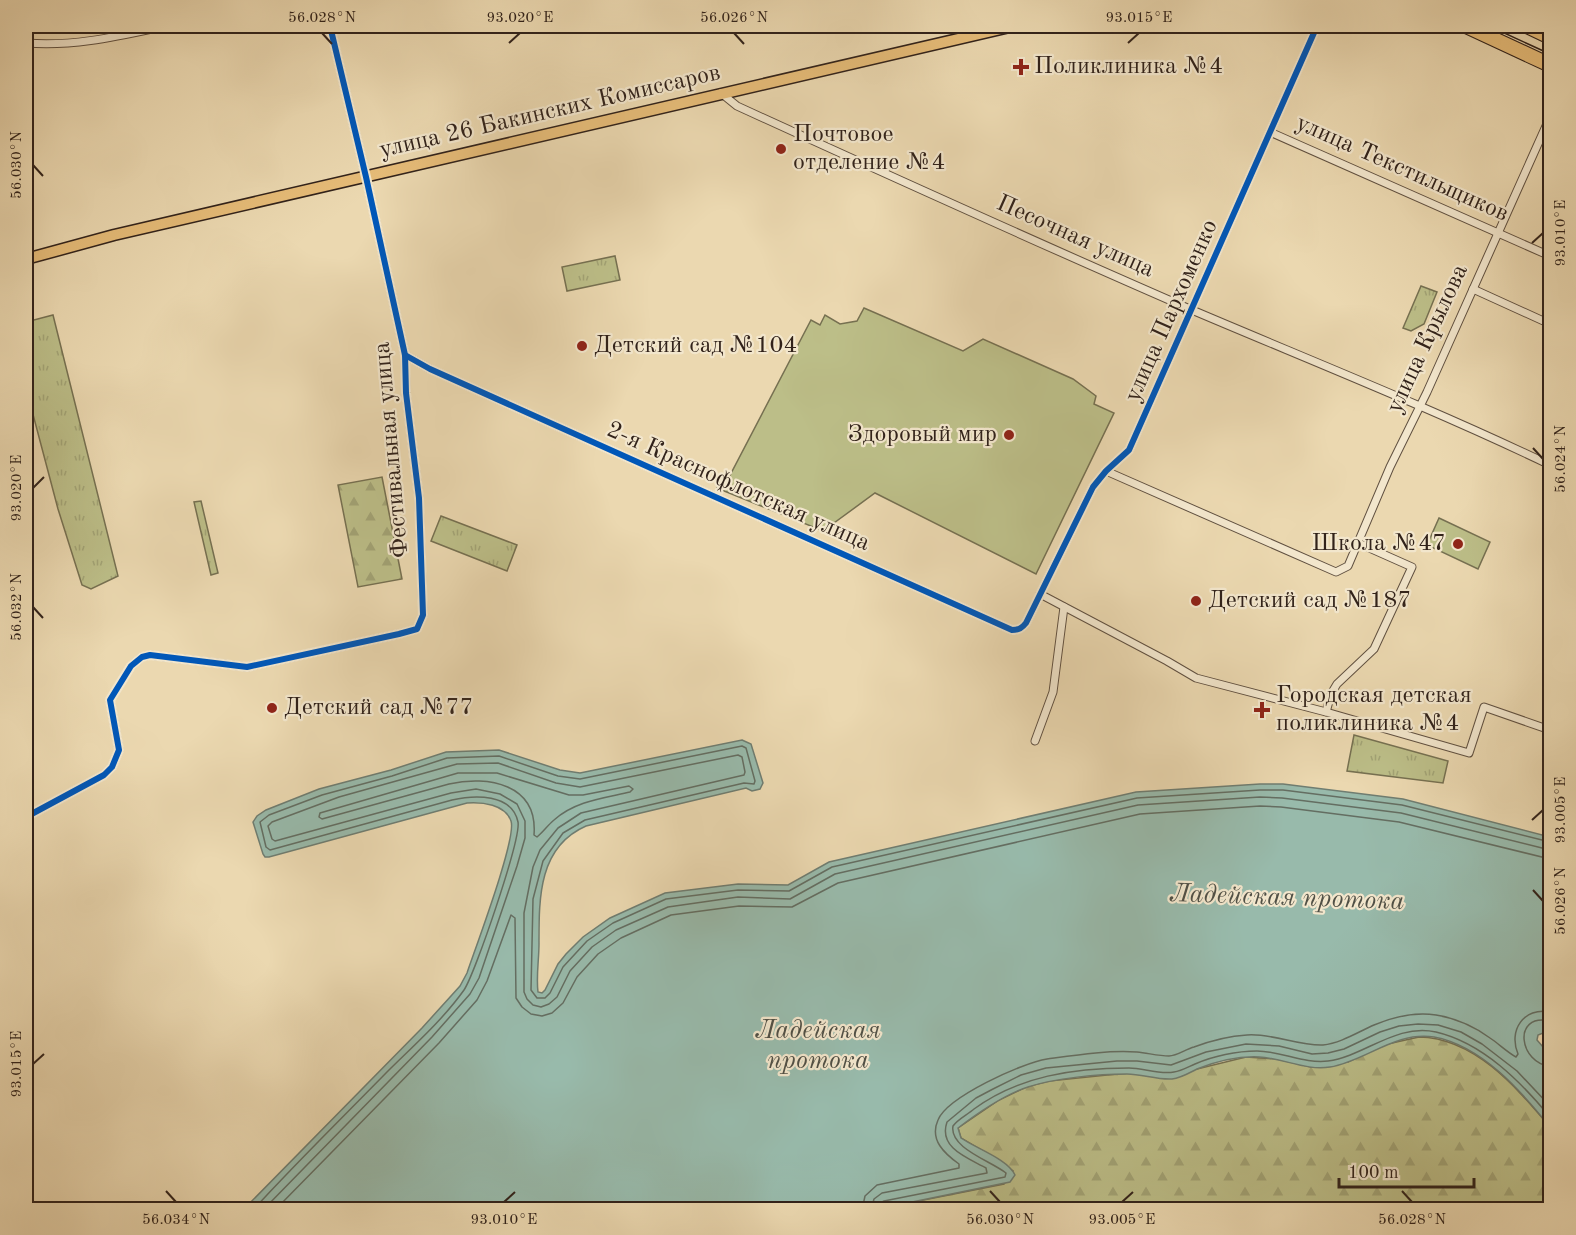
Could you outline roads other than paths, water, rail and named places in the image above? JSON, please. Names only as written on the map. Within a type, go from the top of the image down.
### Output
[{"type":"highway","points":[[1466,26],[1551,65]]},
{"type":"highway","points":[[1527,26],[1551,37]]},
{"type":"main road","name":"улица 26 Бакинских Комиссаров","points":[[26,259],[114,235],[1014,26]]},
{"type":"street","points":[[26,43],[70,44],[112,38],[166,26]]},
{"type":"street","name":"Фестивальная улица","points":[[26,817],[104,775],[112,767],[119,745],[110,700],[130,666],[142,657],[150,655],[247,667],[417,629],[423,615],[419,498],[406,393],[405,355],[330,26]]},
{"type":"street","name":"улица Пархоменко","points":[[1040,594],[1093,487],[1129,450],[1317,27]]},
{"type":"street","name":"Песочная улица","points":[[721,93],[737,106],[980,217],[1192,310],[1420,405],[1551,465]]},
{"type":"street","name":"улица Крылова","points":[[1107,471],[1336,572],[1348,566],[1390,468],[1551,117]]},
{"type":"street","name":"улица Текстильщиков","points":[[1270,132],[1551,256]]},
{"type":"street","points":[[1473,289],[1551,324]]},
{"type":"street","name":"2-я Краснофлотская улица","points":[[405,355],[429,369],[1012,630],[1022,628],[1040,594]]},
{"type":"street","points":[[1326,712],[1331,694],[1337,684],[1374,650],[1412,567],[1358,543]]},
{"type":"street","points":[[1040,594],[1196,678],[1469,753],[1484,707],[1551,730]]},
{"type":"street","points":[[1035,741],[1053,692],[1064,607]]},
{"type":"water","name":"Ладейская протока","points":[[742,740],[751,744],[763,783],[760,789],[752,791],[746,788],[586,826],[570,835],[558,847],[550,861],[541,892],[538,992],[542,993],[545,990],[558,964],[583,937],[610,918],[665,893],[738,884],[788,885],[829,862],[1136,792],[1283,784],[1403,799],[1550,837],[1550,1035],[1543,1033],[1538,1035],[1537,1040],[1550,1055],[1550,1127],[1513,1085],[1484,1060],[1452,1042],[1420,1036],[1393,1042],[1356,1059],[1330,1067],[1303,1066],[1268,1058],[1251,1057],[1219,1062],[1172,1079],[1133,1074],[1104,1075],[1064,1079],[1028,1087],[1000,1099],[958,1128],[961,1138],[999,1159],[1011,1169],[1015,1175],[1010,1182],[873,1210],[244,1209],[422,1028],[460,986],[467,973],[494,894],[511,831],[511,821],[504,811],[492,805],[467,803],[265,857],[253,822],[257,816],[266,810],[319,789],[391,770],[446,752],[499,750],[560,770],[580,773]]},
{"type":"tram line","points":[[1489,26],[1550,54]]},
{"type":"place","name":"Поликлиника №4","points":[[1021,67]]},
{"type":"place","name":"Почтовое отделение №4","points":[[781,149]]},
{"type":"place","name":"Детский сад №104","points":[[582,346]]},
{"type":"place","name":"Здоровый мир","points":[[1009,435]]},
{"type":"place","name":"Школа №47","points":[[1458,544]]},
{"type":"place","name":"Детский сад №187","points":[[1196,601]]},
{"type":"place","name":"Детский сад №77","points":[[272,708]]},
{"type":"place","name":"Городская детская поликлиника №4","points":[[1262,710]]}]
